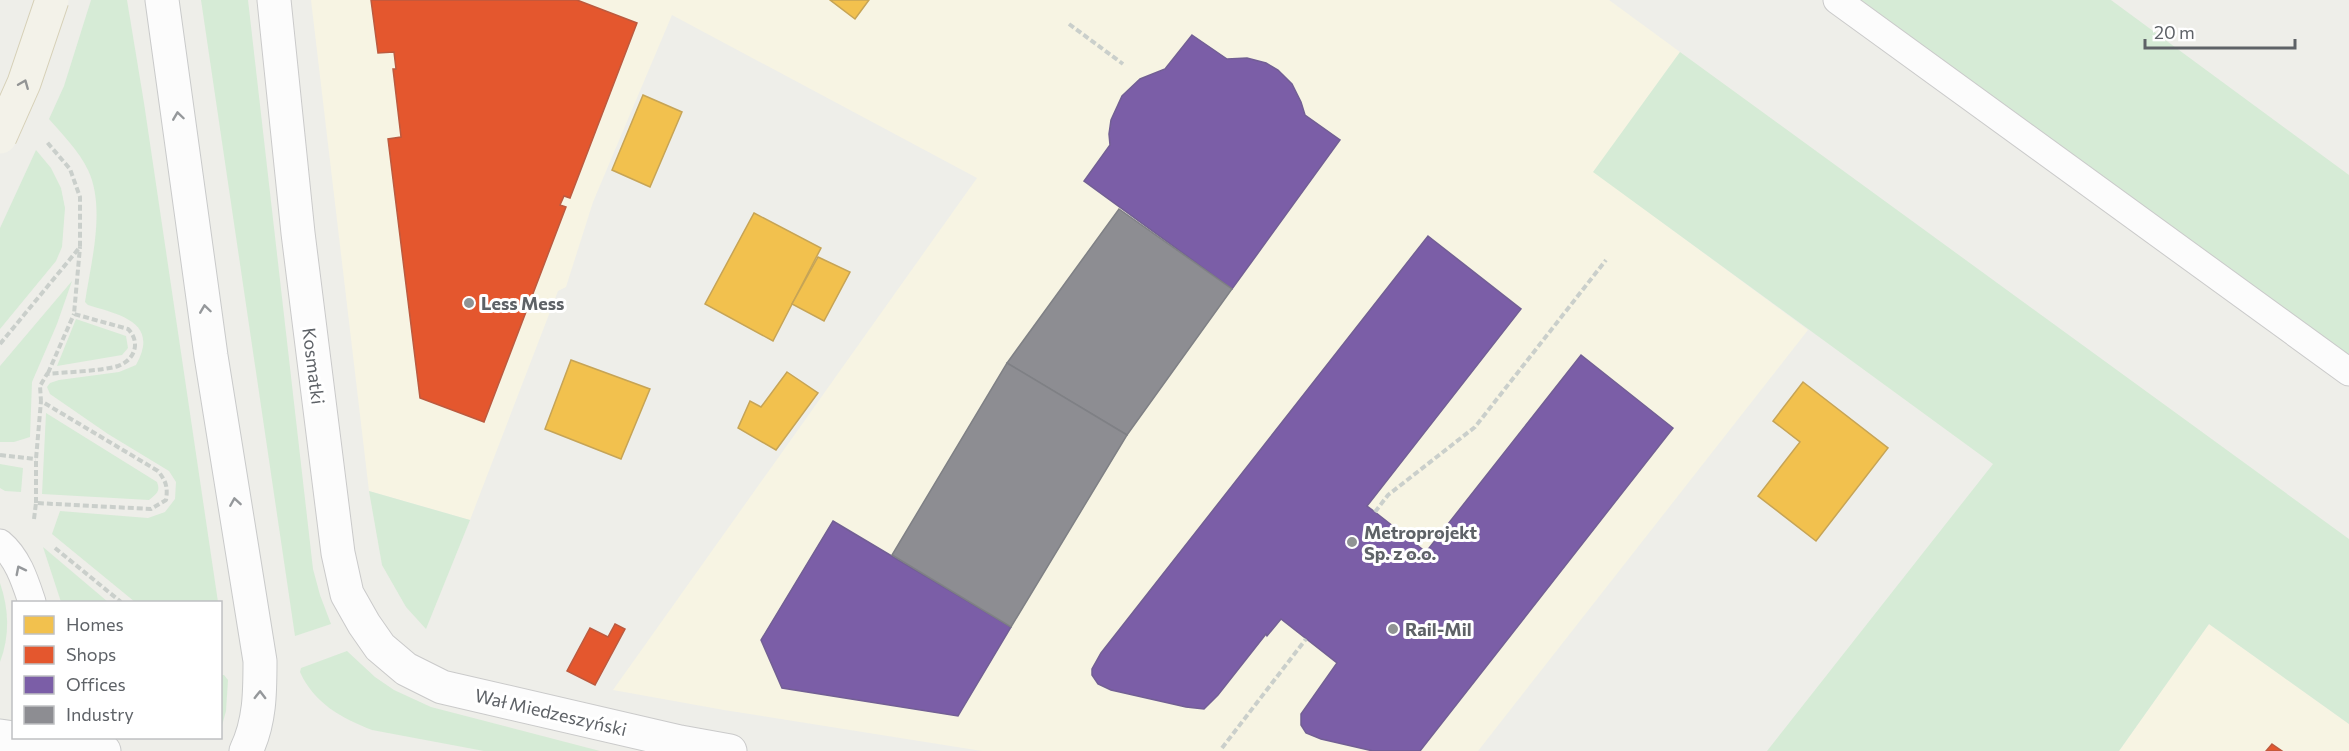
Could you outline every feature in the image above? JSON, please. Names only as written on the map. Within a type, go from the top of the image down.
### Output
[{"type":"main road","points":[[0,137],[24,83],[52,0]]},
{"type":"street","points":[[162,0],[211,356],[260,661],[260,705],[253,737],[246,751]]},
{"type":"street","name":"Kosmatki","points":[[274,0],[313,358],[338,553],[347,594],[380,646],[406,669],[442,687]]},
{"type":"street","name":"Wał Miedzeszyński","points":[[442,687],[680,742],[730,751]]},
{"type":"street","points":[[26,739],[104,751]]},
{"type":"lane","points":[[1837,0],[2349,372]]},
{"type":"lane","points":[[0,543],[7,548],[22,572],[31,601]]},
{"type":"path","points":[[1069,24],[1123,64]]},
{"type":"path","points":[[33,529],[40,386],[74,314],[80,247],[81,197],[70,169],[42,138]]},
{"type":"path","points":[[0,344],[80,247]]},
{"type":"path","points":[[1375,512],[1388,495],[1475,427],[1606,260]]},
{"type":"path","points":[[47,374],[118,366],[130,358],[136,347],[134,336],[128,329],[74,314]]},
{"type":"path","points":[[36,503],[152,509],[166,500],[167,492],[166,481],[158,471],[41,401]]},
{"type":"path","points":[[0,455],[36,459]]},
{"type":"path","points":[[51,544],[119,601]]},
{"type":"path","points":[[1222,748],[1306,639]]},
{"type":"shaded area","points":[[311,0],[1609,0],[1680,52],[1594,172],[1808,330],[1478,751],[982,751],[613,690],[977,178],[672,15],[593,202],[566,287],[558,291],[470,520],[369,491]]},
{"type":"shaded area","points":[[2209,624],[2349,724],[2349,751],[2119,751]]},
{"type":"green space","points":[[91,0],[127,0],[218,601],[134,601],[52,534],[60,511],[148,518],[165,512],[175,499],[176,482],[169,471],[108,434],[50,394],[47,387],[50,383],[59,380],[119,372],[136,365],[142,350],[143,339],[140,330],[124,317],[85,302],[96,235],[96,201],[88,170],[80,156],[49,119],[64,86]]},
{"type":"green space","points":[[201,0],[248,0],[313,569],[331,624],[295,636]]},
{"type":"green space","points":[[1861,0],[2111,0],[2349,175],[2349,357]]},
{"type":"green space","points":[[1680,52],[2349,539],[2349,724],[2209,624],[2119,751],[1767,751],[1993,464],[1593,172]]},
{"type":"green space","points":[[36,150],[51,168],[61,188],[65,208],[62,247],[56,261],[0,329],[0,228]]},
{"type":"green space","points":[[72,281],[57,324],[32,382],[30,437],[14,442],[0,442],[0,366]]},
{"type":"green space","points":[[76,319],[126,336],[128,348],[122,355],[57,366]]},
{"type":"green space","points":[[46,413],[157,482],[157,492],[149,500],[42,494]]},
{"type":"green space","points":[[0,464],[23,468],[21,492],[5,491],[0,488]]},
{"type":"green space","points":[[369,491],[470,520],[426,629],[406,607],[382,565]]},
{"type":"green space","points":[[43,547],[107,601],[61,601]]},
{"type":"green space","points":[[0,583],[5,603],[7,632],[0,662]]},
{"type":"green space","points":[[347,651],[375,677],[394,690],[431,707],[600,751],[484,751],[372,730],[339,715],[321,701],[300,672],[301,668]]},
{"type":"green space","points":[[222,675],[228,680],[226,711],[222,725]]},
{"type":"building: Homes","points":[[830,0],[869,0],[855,19]]},
{"type":"building: Homes","points":[[643,95],[682,112],[650,187],[612,170]]},
{"type":"building: Homes","points":[[754,213],[821,248],[773,341],[705,304]]},
{"type":"building: Homes","points":[[818,257],[850,272],[824,321],[792,304]]},
{"type":"building: Homes","points":[[571,360],[650,389],[621,459],[545,429]]},
{"type":"building: Homes","points":[[787,372],[818,393],[776,450],[738,428],[750,401],[761,407]]},
{"type":"building: Homes","points":[[1803,382],[1888,448],[1816,541],[1758,496],[1800,442],[1773,421]]},
{"type":"building: Shops","name":"Less Mess","points":[[371,0],[577,0],[637,23],[570,198],[564,196],[560,205],[566,207],[484,422],[420,398],[388,139],[401,137],[393,69],[396,69],[394,52],[378,53]]},
{"type":"building: Shops","points":[[615,624],[625,629],[595,685],[567,671],[590,628],[608,637]]},
{"type":"building: Shops","points":[[2272,744],[2282,751],[2266,751]]},
{"type":"building: Offices","points":[[1192,35],[1227,59],[1247,58],[1266,63],[1278,70],[1292,84],[1305,115],[1340,140],[1232,289],[1084,181],[1110,145],[1111,120],[1122,96],[1140,79],[1165,69]]},
{"type":"building: Offices","points":[[1428,236],[1521,309],[1367,506],[1426,552],[1581,355],[1673,428],[1420,751],[1373,751],[1321,739],[1306,733],[1301,725],[1301,714],[1337,663],[1281,619],[1204,709],[1111,690],[1098,684],[1092,675],[1092,669],[1101,653]]},
{"type":"building: Offices","points":[[833,521],[1011,627],[958,716],[782,688],[761,640]]},
{"type":"building: Industry","points":[[1119,209],[1232,289],[1127,435],[1007,363]]},
{"type":"building: Industry","points":[[1007,363],[1127,435],[1011,627],[892,555]]},
{"type":"place","name":"Less Mess","points":[[469,303]]},
{"type":"place","name":"Metroprojekt Sp. z o.o.","points":[[1352,542]]},
{"type":"place","name":"Rail-Mil","points":[[1393,629]]}]
